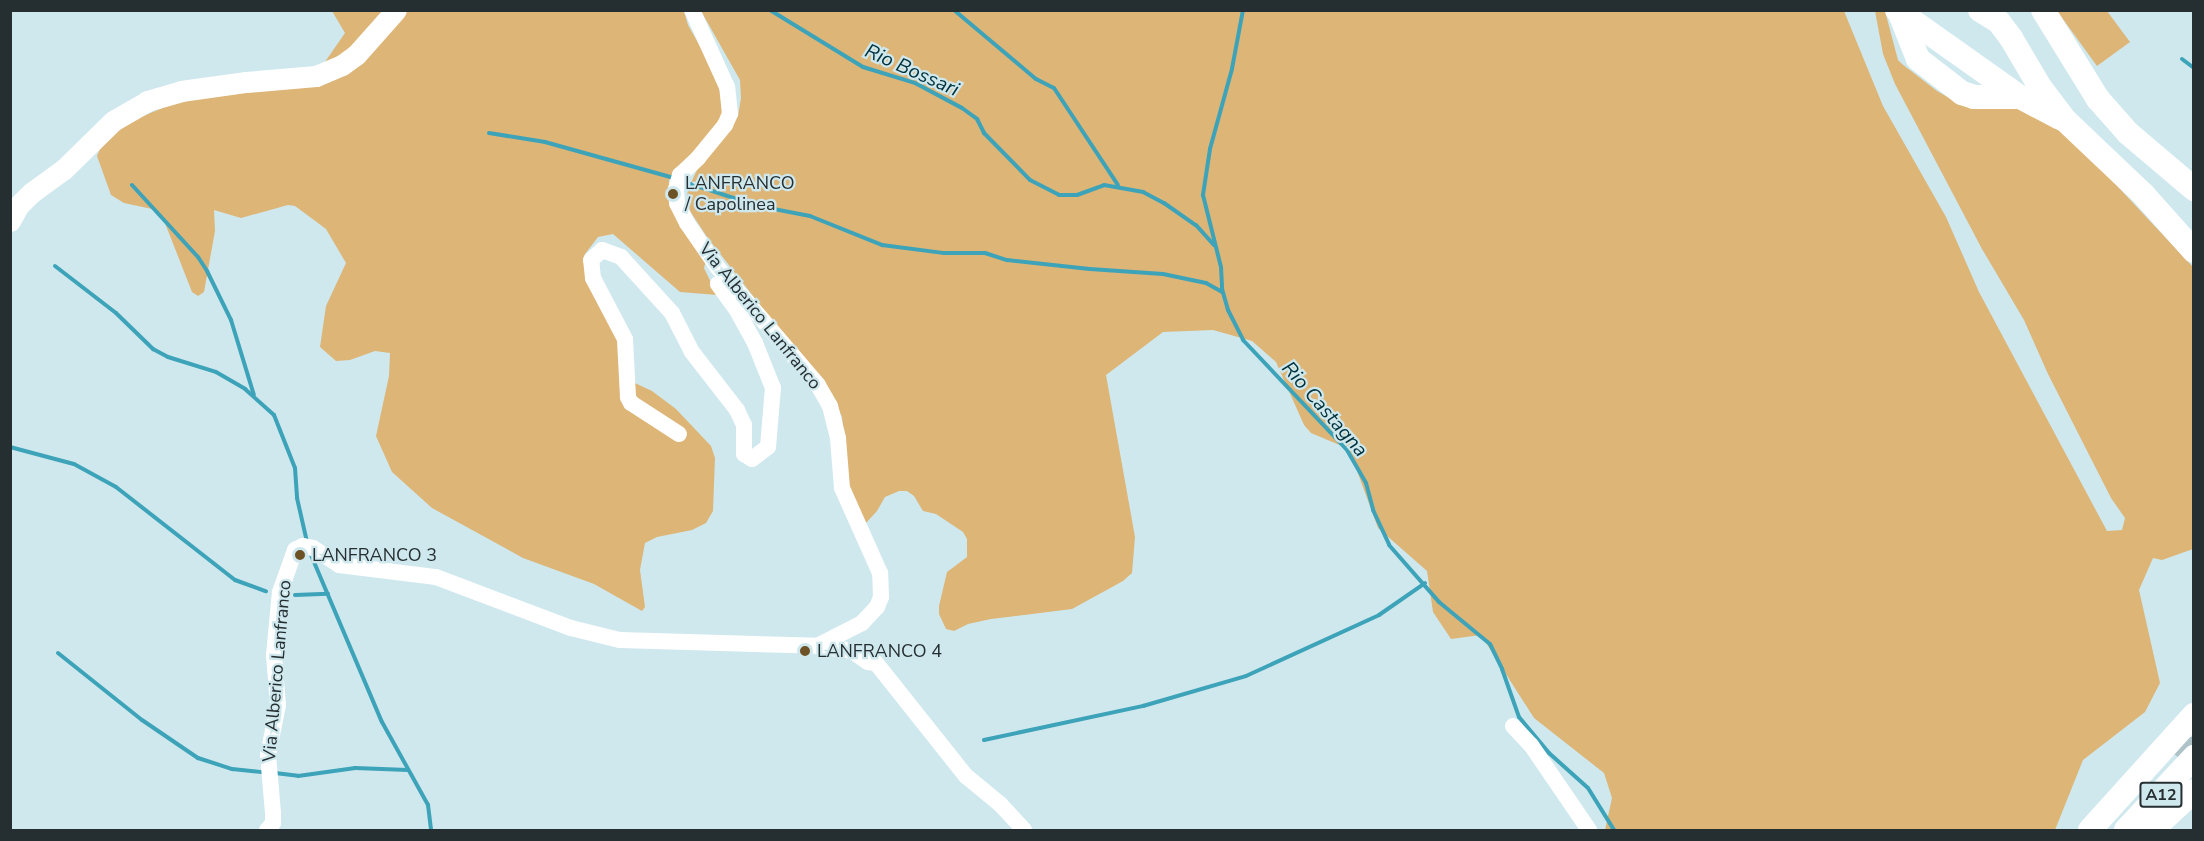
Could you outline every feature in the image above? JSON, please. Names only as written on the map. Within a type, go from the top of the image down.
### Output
[{"type":"highway","points":[[1980,10],[1999,22],[2012,38],[2040,87],[2065,120],[2143,194],[2193,251]]},
{"type":"highway","points":[[2043,10],[2098,99],[2128,133],[2193,189]]},
{"type":"highway","points":[[1899,12],[2020,97],[2065,120]]},
{"type":"highway","points":[[2090,831],[2193,715]]},
{"type":"highway","points":[[2120,831],[2184,756]]},
{"type":"highway","name":"A12","points":[[2126,831],[2184,756]]},
{"type":"highway","name":"A12","points":[[2152,831],[2185,799],[2193,785]]},
{"type":"main road","points":[[10,220],[19,205],[31,193],[63,170],[113,121],[147,101],[181,92],[214,87],[316,76],[342,65],[356,55],[396,10]]},
{"type":"street","name":"Via Alberico Lanfranco","points":[[267,831],[273,823],[268,755],[278,705],[274,655],[280,592],[295,550],[303,546],[313,548],[339,565],[436,577],[571,628],[620,640],[818,646],[872,615],[881,597],[880,573],[842,488],[838,438],[830,406],[818,385],[718,268],[687,223],[676,198],[680,175],[712,142],[730,114],[727,87],[692,10]]},
{"type":"street","points":[[679,434],[631,403],[628,398],[625,339],[593,278],[591,260],[602,250],[621,257],[672,313],[692,352],[737,410],[744,425],[744,454],[752,459],[768,447],[773,387],[750,333],[714,279],[714,272],[718,268]]},
{"type":"street","points":[[818,646],[852,651],[868,662],[876,663],[966,776],[1000,804],[1024,831]]},
{"type":"street","points":[[1513,726],[1531,745],[1589,831]]},
{"type":"shaded area","points":[[332,11],[684,11],[688,25],[719,80],[725,103],[722,122],[669,180],[669,199],[707,257],[704,268],[717,295],[680,292],[613,234],[598,237],[585,254],[587,276],[618,324],[620,376],[652,391],[676,409],[711,446],[715,458],[713,511],[706,523],[692,530],[657,537],[645,543],[640,570],[645,607],[642,611],[594,584],[523,558],[432,508],[392,472],[376,436],[389,376],[390,353],[375,351],[350,360],[336,361],[320,347],[326,306],[346,263],[326,229],[295,206],[288,205],[241,218],[214,210],[215,231],[204,292],[198,296],[192,292],[163,218],[152,209],[124,203],[111,195],[97,156],[104,140],[129,122],[184,99],[320,69],[345,33]]},
{"type":"shaded area","points":[[701,11],[1844,11],[1883,106],[1946,217],[1979,292],[2107,531],[2122,530],[2125,518],[2111,498],[2048,374],[2024,320],[1982,249],[1895,84],[1883,54],[1875,11],[1885,11],[1898,60],[1902,64],[1937,91],[1963,106],[2022,106],[2060,131],[2105,173],[2193,267],[2193,549],[2162,560],[2153,558],[2139,590],[2160,683],[2145,712],[2083,760],[2055,830],[1605,830],[1612,798],[1604,773],[1534,718],[1481,635],[1451,639],[1433,612],[1427,571],[1378,528],[1349,449],[1311,433],[1304,425],[1276,362],[1252,341],[1213,330],[1163,332],[1106,375],[1135,537],[1132,573],[1123,581],[1072,609],[991,619],[968,624],[954,631],[946,629],[939,614],[939,606],[947,572],[967,557],[967,539],[963,532],[936,514],[923,511],[914,496],[907,491],[899,491],[885,497],[877,511],[865,524],[849,488],[842,417],[835,401],[707,237],[690,211],[687,195],[689,187],[697,170],[738,116],[741,98],[740,80]]},
{"type":"shaded area","points":[[2057,11],[2107,11],[2130,42],[2097,66]]},
{"type":"waterway","name":"Rio Bossari","points":[[770,10],[863,67],[915,83],[962,108],[977,119],[984,133],[1030,180],[1059,195],[1077,195],[1104,185],[1143,192],[1196,225],[1214,245]]},
{"type":"waterway","points":[[954,10],[1036,79],[1054,88],[1118,185]]},
{"type":"waterway","name":"Rio Castagna","points":[[1243,10],[1232,69],[1210,149],[1203,195],[1221,267],[1222,289],[1228,310],[1243,340],[1347,450],[1366,483],[1373,510],[1389,545],[1439,602],[1490,644],[1502,669],[1519,717],[1549,753],[1588,788],[1614,830]]},
{"type":"waterway","points":[[2182,59],[2194,68]]},
{"type":"waterway","points":[[489,133],[545,142],[674,178]]},
{"type":"waterway","points":[[691,184],[758,206],[810,216],[882,245],[944,253],[985,253],[1007,260],[1163,274],[1206,283],[1222,292]]},
{"type":"waterway","points":[[132,185],[198,257],[207,271],[231,320],[254,395]]},
{"type":"waterway","points":[[55,266],[116,313],[153,349],[168,357],[216,372],[245,389],[274,415],[295,468],[297,498],[307,542]]},
{"type":"waterway","points":[[10,447],[74,464],[116,487],[235,580],[266,591]]},
{"type":"waterway","points":[[311,555],[382,722],[428,805],[431,830]]},
{"type":"waterway","points":[[984,740],[1143,706],[1246,676],[1379,615],[1425,583]]},
{"type":"waterway","points":[[295,595],[328,594]]},
{"type":"waterway","points":[[58,653],[142,720],[198,758],[232,769],[262,772]]},
{"type":"waterway","points":[[275,773],[298,776],[355,768],[408,770]]},
{"type":"tunnel","points":[[2175,755],[2194,730]]},
{"type":"place","name":"LANFRANCO / Capolinea","points":[[673,194]]},
{"type":"place","name":"LANFRANCO 3","points":[[300,555]]},
{"type":"place","name":"LANFRANCO 4","points":[[805,651]]}]
